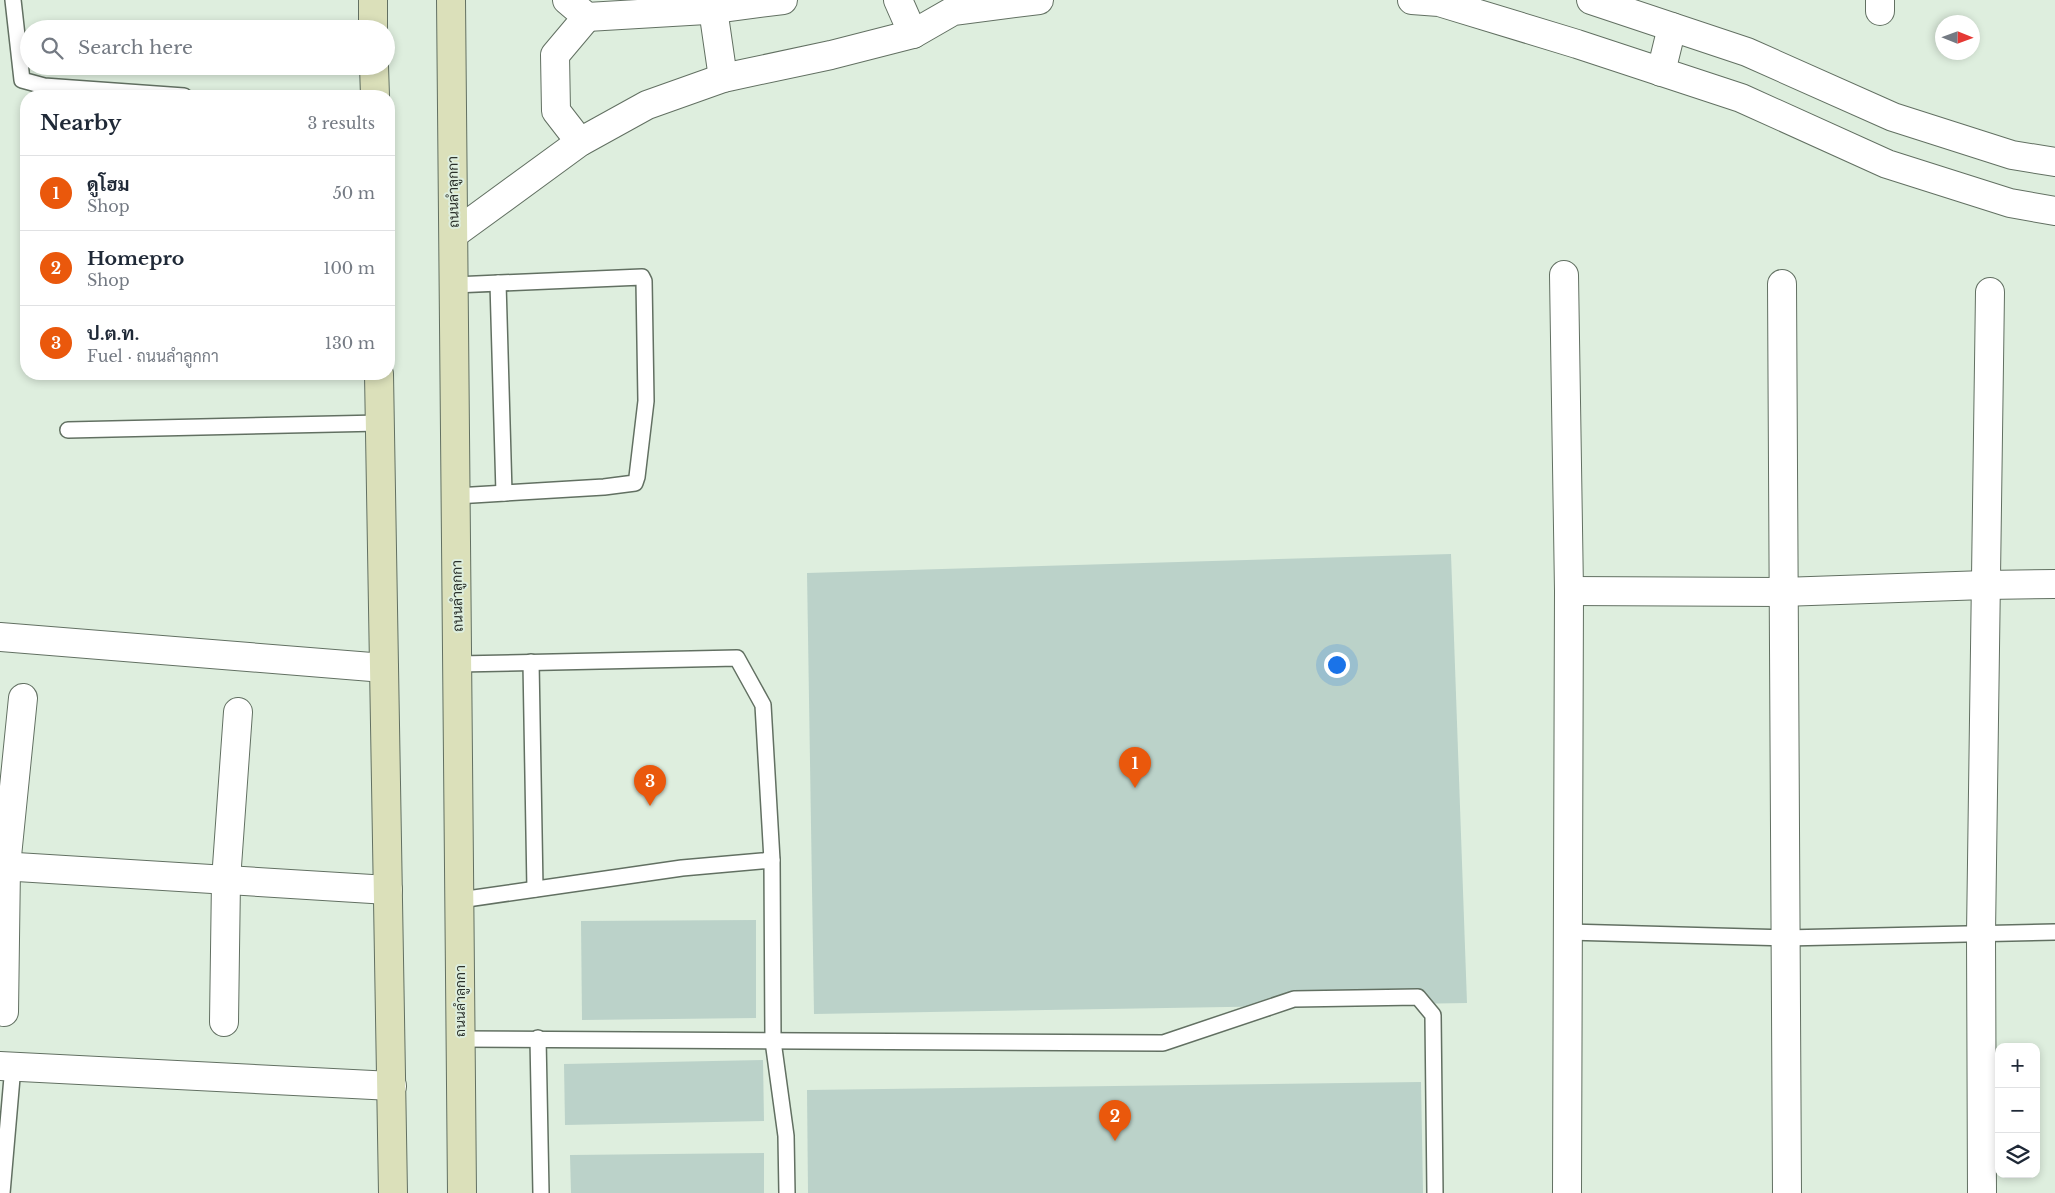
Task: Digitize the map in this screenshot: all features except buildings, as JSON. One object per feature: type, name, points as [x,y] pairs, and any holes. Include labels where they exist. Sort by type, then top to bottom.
[{"type":"main road","points":[[373,0],[374,20]]},
{"type":"main road","name":"ถนนลำลูกกา","points":[[451,0],[462,1193]]},
{"type":"main road","points":[[374,75],[374,90]]},
{"type":"main road","points":[[379,380],[393,1193]]},
{"type":"street","points":[[580,142],[556,112],[556,55],[577,9],[713,9],[783,0]]},
{"type":"street","points":[[898,0],[914,34]]},
{"type":"street","points":[[454,234],[580,142],[647,105],[723,78],[831,55],[914,34],[952,11],[1038,0]]},
{"type":"street","points":[[1412,0],[1439,2],[1741,98],[1887,164],[2010,204],[2055,210]]},
{"type":"street","points":[[1591,0],[1747,52],[1893,117],[2012,155],[2055,162]]},
{"type":"street","points":[[713,9],[723,78]]},
{"type":"street","points":[[1661,72],[1672,27]]},
{"type":"street","points":[[1564,275],[1569,591],[1567,1193]]},
{"type":"street","points":[[1782,284],[1782,592],[1787,1193]]},
{"type":"street","points":[[1982,1193],[1981,934],[1990,292]]},
{"type":"street","points":[[1569,591],[1782,592],[1985,584],[2055,584]]},
{"type":"street","points":[[0,637],[384,668]]},
{"type":"street","points":[[4,1012],[3,866],[22,698]]},
{"type":"street","points":[[224,1022],[226,880],[238,712]]},
{"type":"street","points":[[3,866],[388,890]]},
{"type":"street","points":[[6,1066],[392,1086]]},
{"type":"lane","points":[[13,0],[20,62]]},
{"type":"lane","points":[[21,75],[22,80],[44,86],[100,90]]},
{"type":"lane","points":[[454,285],[640,276],[644,281],[646,402],[635,483],[456,496]]},
{"type":"lane","points":[[498,283],[504,493]]},
{"type":"lane","points":[[68,430],[380,423]]},
{"type":"lane","points":[[458,664],[737,658],[763,705],[772,860],[773,1041],[786,1136],[787,1193]]},
{"type":"lane","points":[[531,662],[535,889]]},
{"type":"lane","points":[[460,900],[682,868],[772,860]]},
{"type":"lane","points":[[1568,932],[1785,938],[2055,932]]},
{"type":"lane","points":[[460,1039],[1163,1042],[1294,999],[1418,997],[1433,1015],[1435,1193]]},
{"type":"lane","points":[[538,1038],[541,1193]]},
{"type":"lane","points":[[2,1193],[6,1066]]},
{"type":"place","name":"ดูโฮม","points":[[1135,788]]},
{"type":"place","name":"ป.ต.ท.","points":[[650,806]]},
{"type":"place","name":"Homepro","points":[[1115,1141]]}]
